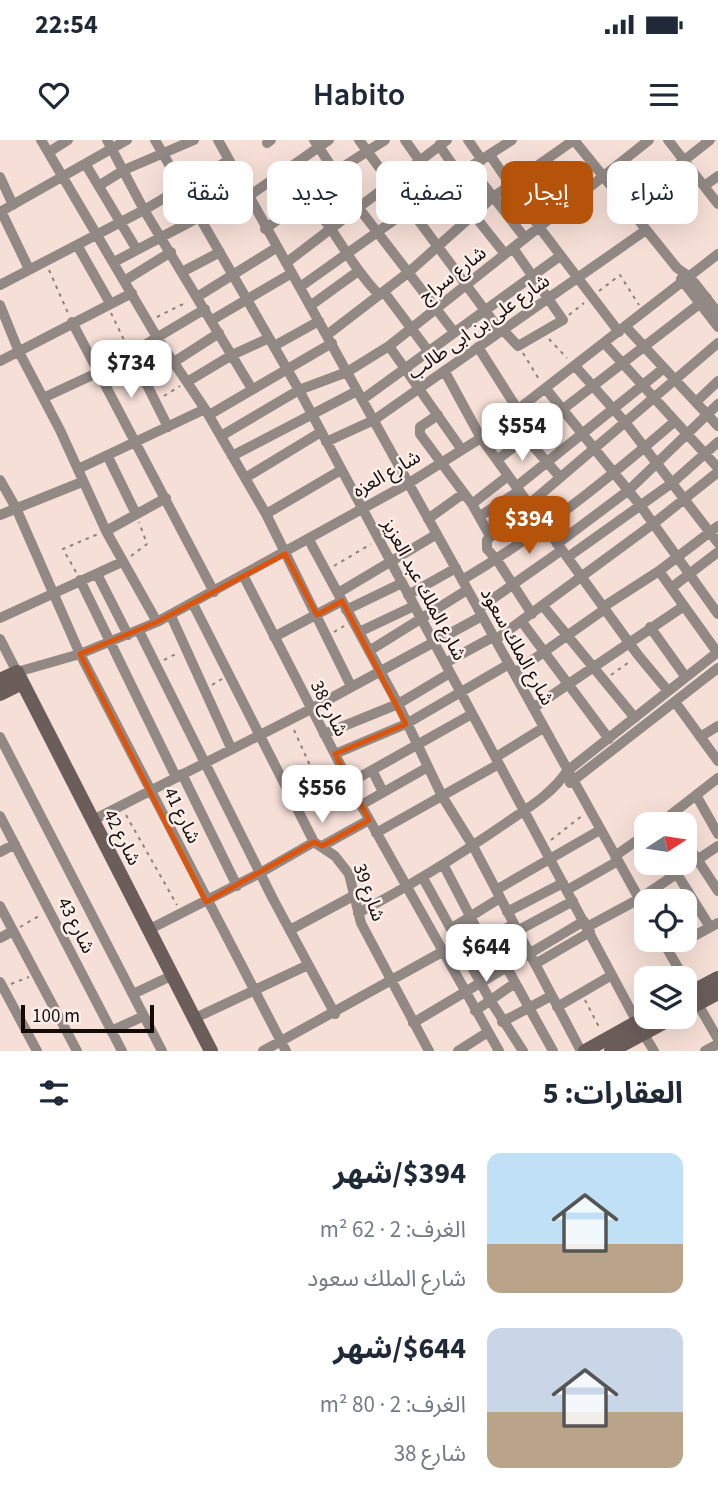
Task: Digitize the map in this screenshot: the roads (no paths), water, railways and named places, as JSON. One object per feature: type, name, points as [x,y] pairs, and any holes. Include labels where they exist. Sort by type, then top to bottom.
[{"type":"main road","name":"شارع العزه","points":[[0,681],[20,678]]},
{"type":"main road","name":"شارع العزه","points":[[0,694],[20,678]]},
{"type":"main road","name":"شارع 42","points":[[20,678],[193,1019],[212,1051]]},
{"type":"main road","points":[[697,986],[718,978]]},
{"type":"main road","points":[[697,991],[718,993]]},
{"type":"main road","points":[[583,1051],[609,1046],[634,1029]]},
{"type":"street","points":[[41,140],[158,339],[207,412],[266,514],[351,686]]},
{"type":"street","points":[[49,152],[68,140]]},
{"type":"street","points":[[29,268],[1,211],[86,165],[109,144],[127,140]]},
{"type":"street","name":"شارع الملك عبد العزيز","points":[[155,140],[168,161]]},
{"type":"street","points":[[100,185],[124,170],[194,140]]},
{"type":"street","name":"شارع الملك سعود","points":[[218,140],[229,160]]},
{"type":"street","points":[[296,161],[316,144],[329,140]]},
{"type":"street","points":[[359,140],[376,164]]},
{"type":"street","points":[[353,161],[385,140]]},
{"type":"street","points":[[405,140],[419,161],[443,143],[452,161]]},
{"type":"street","points":[[468,140],[501,174]]},
{"type":"street","points":[[480,161],[512,140]]},
{"type":"street","points":[[544,161],[574,140],[607,182]]},
{"type":"street","name":"شارع سراج","points":[[593,184],[649,140]]},
{"type":"street","points":[[668,140],[684,161],[710,140]]},
{"type":"street","points":[[109,144],[144,210],[252,389]]},
{"type":"street","points":[[316,144],[327,161]]},
{"type":"street","points":[[86,165],[137,250]]},
{"type":"street","points":[[704,186],[718,176]]},
{"type":"street","points":[[0,177],[13,205]]},
{"type":"street","points":[[698,178],[718,204]]},
{"type":"street","points":[[487,188],[525,238]]},
{"type":"street","points":[[487,203],[501,192]]},
{"type":"street","points":[[0,285],[163,200]]},
{"type":"street","name":"شارع الملك سعود","points":[[253,204],[634,890]]},
{"type":"street","points":[[362,212],[454,332]]},
{"type":"street","points":[[114,262],[187,224]]},
{"type":"street","name":"شارع الملك عبد العزيز","points":[[205,224],[299,390],[612,975],[634,1011]]},
{"type":"street","points":[[265,229],[271,224]]},
{"type":"street","points":[[327,224],[357,272],[381,294],[429,352]]},
{"type":"street","points":[[286,263],[337,224]]},
{"type":"street","points":[[300,288],[390,224]]},
{"type":"street","points":[[421,224],[502,331],[518,346],[563,320],[532,277],[483,224]]},
{"type":"street","points":[[78,469],[108,457],[168,426],[207,412],[286,369],[329,339],[463,224]]},
{"type":"street","points":[[537,224],[591,296],[622,330],[644,345],[718,426]]},
{"type":"street","name":"شارع سراج","points":[[220,436],[299,390],[347,372],[389,346],[542,224]]},
{"type":"street","points":[[641,224],[703,301],[718,327]]},
{"type":"street","name":"شارع على بن ابى طالب","points":[[245,478],[324,437],[374,420],[646,230]]},
{"type":"street","points":[[77,245],[105,305]]},
{"type":"street","points":[[197,297],[276,248]]},
{"type":"street","points":[[124,281],[170,252]]},
{"type":"street","points":[[182,272],[220,252]]},
{"type":"street","name":"شارع العزه","points":[[20,678],[171,616],[409,483],[481,438],[718,254]]},
{"type":"street","points":[[232,456],[311,413],[360,395],[405,369],[560,256]]},
{"type":"street","points":[[310,306],[357,272]]},
{"type":"street","points":[[212,320],[292,273]]},
{"type":"street","points":[[0,361],[72,321],[132,293]]},
{"type":"street","points":[[703,301],[718,313]]},
{"type":"street","points":[[497,460],[703,301]]},
{"type":"street","points":[[0,305],[19,352],[106,531],[157,622]]},
{"type":"street","points":[[43,398],[99,372],[205,309]]},
{"type":"street","points":[[72,321],[214,592]]},
{"type":"street","points":[[187,382],[232,355],[319,321]]},
{"type":"street","points":[[174,362],[219,333]]},
{"type":"street","points":[[532,614],[486,547],[490,536],[559,476],[596,449],[677,381],[718,343]]},
{"type":"street","points":[[445,663],[522,622],[653,524],[718,470],[605,344]]},
{"type":"street","points":[[389,346],[462,450]]},
{"type":"street","points":[[478,348],[518,410]]},
{"type":"street","points":[[131,353],[168,426]]},
{"type":"street","points":[[575,366],[625,422],[684,499],[714,529],[718,543]]},
{"type":"street","points":[[480,516],[518,489],[664,368]]},
{"type":"street","points":[[445,372],[481,438],[638,655],[668,691]]},
{"type":"street","points":[[697,401],[718,381]]},
{"type":"street","points":[[546,389],[629,490],[718,614]]},
{"type":"street","points":[[93,820],[311,709],[480,612],[562,550],[658,464],[718,404]]},
{"type":"street","points":[[438,415],[421,425],[419,431],[472,504],[490,536]]},
{"type":"street","points":[[509,417],[559,476]]},
{"type":"street","points":[[369,651],[422,621],[674,422]]},
{"type":"street","points":[[562,550],[640,505],[672,483],[718,442]]},
{"type":"street","points":[[108,457],[136,514]]},
{"type":"street","points":[[266,514],[341,470]]},
{"type":"street","points":[[472,504],[508,476]]},
{"type":"street","name":"شارع 41","points":[[0,480],[16,508],[80,654],[206,902],[284,1046]]},
{"type":"street","points":[[0,515],[82,482]]},
{"type":"street","points":[[428,519],[464,493]]},
{"type":"street","points":[[106,531],[166,498]]},
{"type":"street","points":[[335,754],[406,723],[460,692],[543,652],[714,529]]},
{"type":"street","points":[[274,637],[342,601],[390,562],[437,534]]},
{"type":"street","points":[[309,540],[398,704],[442,796],[473,846],[551,996],[583,1051]]},
{"type":"street","points":[[671,588],[718,552]]},
{"type":"street","points":[[0,618],[52,591],[122,562]]},
{"type":"street","points":[[408,596],[456,568]]},
{"type":"street","points":[[358,913],[444,866],[524,811],[559,784],[567,771],[718,652],[659,570]]},
{"type":"street","points":[[97,574],[128,635]]},
{"type":"street","name":"شارع 38","points":[[244,577],[351,787],[499,1051]]},
{"type":"street","points":[[80,580],[237,886]]},
{"type":"street","points":[[342,601],[401,583]]},
{"type":"street","name":"شارع 39","points":[[193,604],[299,814],[318,844],[343,865],[355,895],[358,913],[390,982],[429,1051]]},
{"type":"street","points":[[359,632],[414,606]]},
{"type":"street","points":[[543,606],[635,718]]},
{"type":"street","points":[[533,708],[628,641],[684,606]]},
{"type":"street","points":[[171,616],[232,748]]},
{"type":"street","points":[[522,622],[566,685],[609,739]]},
{"type":"street","points":[[650,627],[685,676]]},
{"type":"street","points":[[139,631],[260,873],[335,1013]]},
{"type":"street","name":"شارع 42","points":[[0,639],[20,678]]},
{"type":"street","points":[[559,784],[574,782],[718,668]]},
{"type":"street","points":[[324,734],[398,704],[450,673]]},
{"type":"street","points":[[675,702],[718,761]]},
{"type":"street","points":[[351,787],[372,770],[472,714]]},
{"type":"street","points":[[700,737],[718,726]]},
{"type":"street","points":[[376,833],[442,796],[543,727]]},
{"type":"street","points":[[0,737],[162,1051]]},
{"type":"street","points":[[361,805],[428,767]]},
{"type":"street","points":[[372,770],[383,792]]},
{"type":"street","points":[[680,812],[696,795],[718,778]]},
{"type":"street","points":[[696,795],[718,834]]},
{"type":"street","name":"شارع 43","points":[[0,816],[122,1051]]},
{"type":"street","points":[[148,930],[369,820]]},
{"type":"street","points":[[452,928],[498,894],[600,830]]},
{"type":"street","points":[[0,852],[15,844]]},
{"type":"street","points":[[507,912],[565,886],[616,858],[634,844]]},
{"type":"street","points":[[699,859],[718,846]]},
{"type":"street","points":[[697,856],[718,891]]},
{"type":"street","points":[[444,866],[469,917],[505,967],[553,1051]]},
{"type":"street","points":[[654,889],[675,875]]},
{"type":"street","points":[[678,875],[714,925],[697,934]]},
{"type":"street","points":[[423,878],[502,1022],[523,1051]]},
{"type":"street","points":[[290,930],[355,895]]},
{"type":"street","points":[[464,952],[573,901]]},
{"type":"street","points":[[413,1023],[528,953],[587,927],[634,902]]},
{"type":"street","points":[[0,906],[77,1051]]},
{"type":"street","points":[[535,964],[587,927]]},
{"type":"street","points":[[0,938],[13,931]]},
{"type":"street","points":[[263,1051],[284,1046],[335,1013],[442,952]]},
{"type":"street","points":[[193,1019],[308,965]]},
{"type":"street","points":[[557,1007],[612,975]]},
{"type":"street","points":[[133,994],[171,976]]},
{"type":"street","points":[[475,1011],[515,983]]},
{"type":"street","points":[[1,985],[37,1051]]},
{"type":"street","points":[[502,1022],[551,996]]},
{"type":"street","points":[[697,1006],[718,1042],[705,1051]]},
{"type":"street","points":[[111,1031],[144,1016]]},
{"type":"street","name":"شارع الملك عبد العزيز","points":[[644,1029],[654,1051]]},
{"type":"street","points":[[458,1051],[488,1032]]}]
